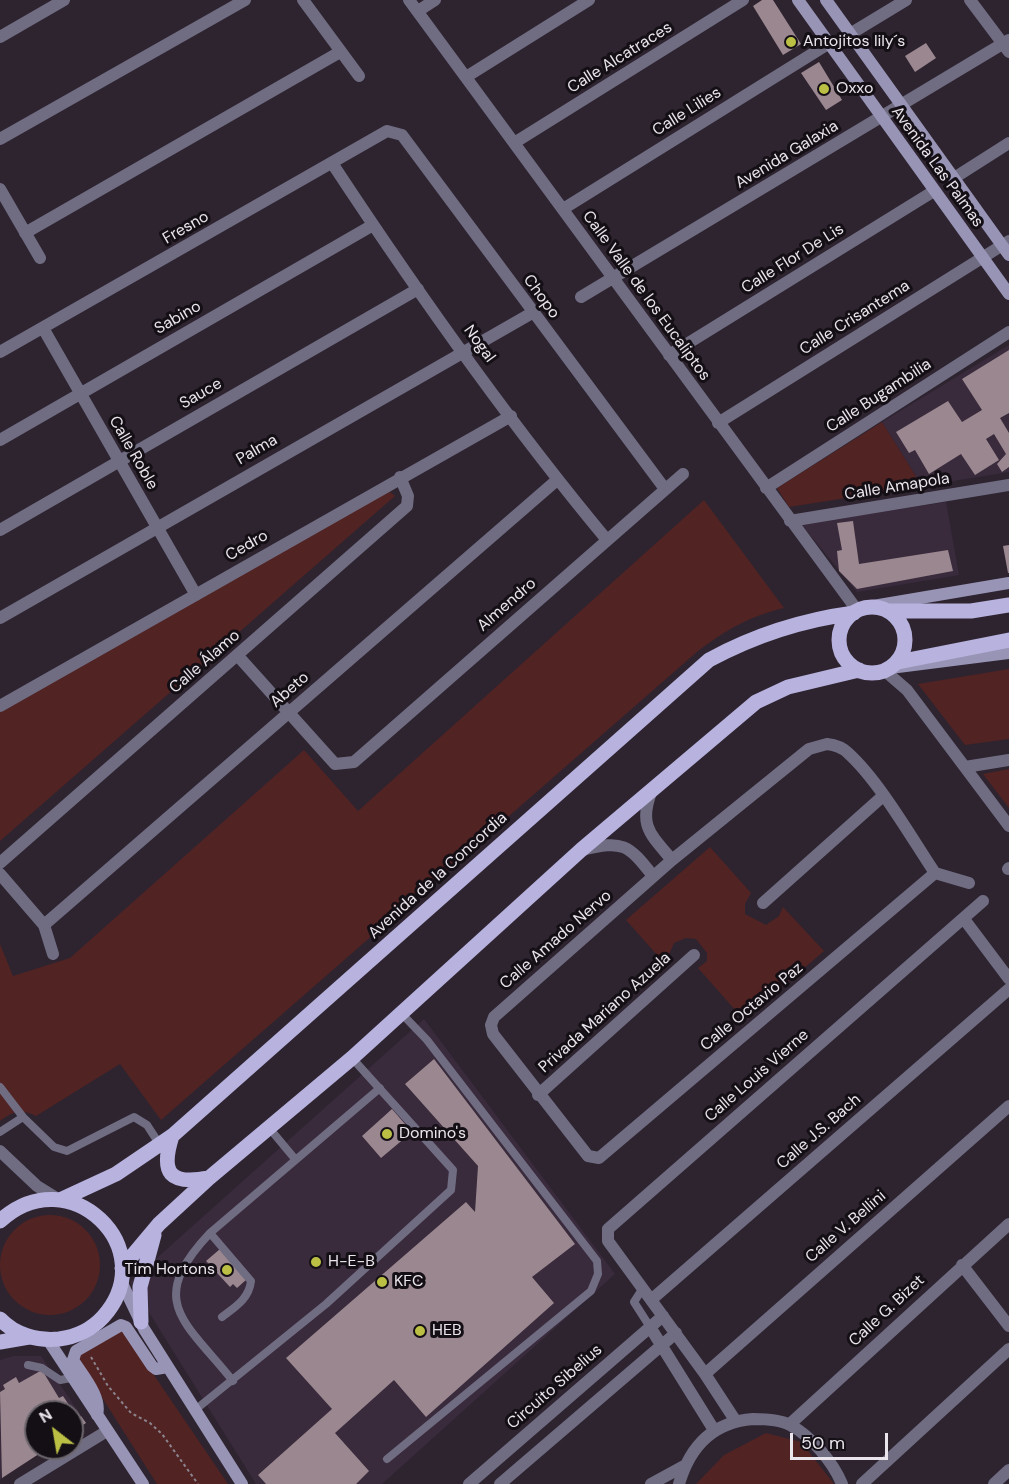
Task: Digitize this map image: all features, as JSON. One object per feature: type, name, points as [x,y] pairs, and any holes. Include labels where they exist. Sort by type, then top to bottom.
[{"type":"main road","points":[[1009,605],[971,611],[890,611],[873,606],[855,612],[842,626],[840,646],[850,665],[868,673],[1009,639]]},
{"type":"main road","points":[[890,611],[904,629],[904,652],[891,667]]},
{"type":"main road","name":"Avenida de la Concordia","points":[[60,1199],[99,1183],[166,1140],[709,660],[745,641],[780,629],[855,612]]},
{"type":"main road","points":[[0,1319],[15,1331],[29,1337],[48,1340],[76,1335],[98,1322],[109,1310],[121,1274],[159,1224],[209,1178],[270,1129],[402,1014],[652,788],[756,702],[788,687],[859,670]]},
{"type":"main road","points":[[166,1140],[166,1159],[174,1177],[181,1181],[209,1178]]},
{"type":"main road","points":[[0,1221],[10,1211],[28,1202],[60,1199],[93,1212],[105,1223],[117,1244],[121,1274]]},
{"type":"main road","points":[[141,1322],[140,1287],[144,1266],[159,1224]]},
{"type":"main road","points":[[0,1342],[29,1337]]},
{"type":"street","points":[[0,37],[64,0]]},
{"type":"street","points":[[0,139],[245,0]]},
{"type":"street","points":[[303,0],[359,76]]},
{"type":"street","name":"Calle Valle de los Eucaliptos","points":[[409,0],[855,612]]},
{"type":"street","points":[[418,11],[435,0]]},
{"type":"street","points":[[466,77],[589,0]]},
{"type":"street","name":"Calle Alcatraces","points":[[514,143],[743,0]]},
{"type":"street","name":"Avenida Las Palmas","points":[[798,0],[881,119],[1009,294]]},
{"type":"street","name":"Avenida Las Palmas","points":[[826,0],[954,178],[1007,247]]},
{"type":"street","points":[[850,34],[906,0]]},
{"type":"street","points":[[970,0],[1007,45]]},
{"type":"street","name":"Calle Lilies","points":[[563,209],[828,44]]},
{"type":"street","name":"Avenida Galaxia","points":[[581,297],[1007,45]]},
{"type":"street","points":[[25,233],[340,52]]},
{"type":"street","name":"Fresno","points":[[0,352],[387,131]]},
{"type":"street","name":"Chopo","points":[[387,131],[402,135],[664,489]]},
{"type":"street","points":[[954,178],[1009,143]]},
{"type":"street","name":"Nogal","points":[[332,163],[418,289],[558,480],[607,540]]},
{"type":"street","points":[[0,189],[40,258]]},
{"type":"street","name":"Calle Flor De Lis","points":[[669,355],[934,191]]},
{"type":"street","name":"Sabino","points":[[0,440],[373,225]]},
{"type":"street","name":"Calle Crisantema","points":[[718,423],[983,257],[1007,247]]},
{"type":"street","name":"Sauce","points":[[0,530],[418,289]]},
{"type":"street","name":"Palma","points":[[0,618],[532,313]]},
{"type":"street","name":"Calle Roble","points":[[43,328],[196,595]]},
{"type":"street","name":"Calle Bugambilia","points":[[766,488],[1009,332]]},
{"type":"street","name":"Cedro","points":[[0,706],[511,416]]},
{"type":"street","name":"Almendro","points":[[289,713],[335,764],[354,762],[683,474]]},
{"type":"street","name":"Calle Álamo","points":[[0,863],[407,506],[408,496],[400,477]]},
{"type":"street","name":"Abeto","points":[[44,925],[558,480]]},
{"type":"street","name":"Calle Amapola","points":[[790,521],[1009,485]]},
{"type":"street","points":[[873,606],[1009,584]]},
{"type":"street","points":[[1009,653],[891,667],[1009,826]]},
{"type":"street","points":[[238,656],[289,713]]},
{"type":"street","name":"Calle Amado Nervo","points":[[538,1095],[493,1034],[491,1025],[494,1017],[653,876],[809,749],[827,744],[839,746],[849,753],[883,796]]},
{"type":"street","points":[[965,767],[1009,760]]},
{"type":"street","points":[[652,788],[646,806],[645,819],[653,837],[672,860]]},
{"type":"street","points":[[763,903],[883,796],[935,873],[969,883]]},
{"type":"street","points":[[581,850],[616,844],[627,846],[653,876]]},
{"type":"street","name":"Calle Octavio Paz","points":[[538,1095],[588,1156],[599,1158],[935,873]]},
{"type":"street","points":[[0,874],[44,925],[53,954]]},
{"type":"street","name":"Calle Louis Vierne","points":[[735,1420],[676,1333],[608,1241],[608,1229],[982,901]]},
{"type":"street","points":[[964,919],[1009,979]]},
{"type":"street","name":"Privada Mariano Azuela","points":[[538,1095],[694,955]]},
{"type":"street","name":"Calle J.S. Bach","points":[[651,1300],[1009,989]]},
{"type":"street","name":"Calle V. Bellini","points":[[705,1374],[1009,1106]]},
{"type":"street","points":[[0,1151],[37,1186],[60,1199]]},
{"type":"street","name":"Calle G. Bizet","points":[[790,1424],[1009,1224]]},
{"type":"street","points":[[962,1265],[1009,1326]]},
{"type":"street","points":[[121,1274],[141,1322],[242,1484]]},
{"type":"street","name":"Circuito Sibelius","points":[[469,1484],[663,1316]]},
{"type":"street","points":[[96,1415],[99,1408],[97,1399],[73,1360],[76,1351],[122,1325],[126,1327],[152,1366],[156,1369],[168,1366]]},
{"type":"street","points":[[650,1327],[714,1430]]},
{"type":"street","points":[[500,1484],[676,1333]]},
{"type":"street","points":[[48,1340],[143,1484]]},
{"type":"street","points":[[862,1484],[1009,1349]]},
{"type":"street","points":[[679,1484],[684,1466],[693,1450],[714,1430],[735,1420],[763,1419],[790,1424],[820,1450],[842,1484]]},
{"type":"street","points":[[20,1484],[107,1431]]},
{"type":"street","points":[[651,1484],[684,1466]]},
{"type":"street","points":[[994,1484],[1009,1470]]},
{"type":"lane","points":[[387,1459],[591,1291],[598,1274],[597,1261],[427,1040],[402,1014]]},
{"type":"lane","points":[[195,1410],[326,1304],[451,1190],[453,1170],[352,1058]]},
{"type":"lane","points":[[0,1087],[23,1117],[60,1150],[75,1148],[134,1117],[166,1140]]},
{"type":"lane","points":[[233,1381],[179,1314],[173,1294],[181,1271],[194,1250],[210,1233],[380,1088]]},
{"type":"lane","points":[[0,1131],[23,1117]]},
{"type":"lane","points":[[270,1129],[295,1159]]},
{"type":"lane","points":[[210,1233],[251,1281],[250,1292],[222,1317]]},
{"type":"lane","points":[[643,1288],[634,1302],[650,1327]]},
{"type":"lane","points":[[28,1365],[36,1365],[60,1380],[72,1378]]},
{"type":"path","points":[[88,1344],[90,1356],[108,1386],[131,1413],[150,1423],[162,1434],[198,1484]]},
{"type":"shaded area","points":[[1009,345],[1009,472],[922,486],[882,422]]},
{"type":"shaded area","points":[[882,422],[922,486],[789,507],[777,488]]},
{"type":"shaded area","points":[[386,489],[395,496],[0,841],[0,712]]},
{"type":"shaded area","points":[[704,500],[784,608],[760,615],[739,625],[698,651],[161,1120],[120,1064],[36,1116],[18,1112],[0,1121],[0,944],[13,976],[70,958],[304,750],[358,811]]},
{"type":"shaded area","points":[[946,502],[959,575],[857,592],[801,524]]},
{"type":"shaded area","points":[[1009,669],[1009,739],[965,745],[918,684]]},
{"type":"shaded area","points":[[1009,769],[1009,808],[983,774]]},
{"type":"shaded area","points":[[710,847],[751,893],[745,904],[745,914],[766,925],[779,916],[783,907],[824,951],[744,1020],[698,968],[707,961],[707,953],[696,939],[686,938],[674,943],[665,964],[626,920]]},
{"type":"shaded area","name":"HEB","points":[[424,1019],[615,1274],[382,1484],[256,1484],[130,1282]]},
{"type":"shaded area","points":[[50,1215],[69,1218],[86,1229],[97,1246],[100,1265],[97,1284],[86,1301],[69,1312],[50,1315],[31,1312],[14,1301],[3,1284],[0,1265],[3,1246],[14,1229],[31,1218]]},
{"type":"shaded area","points":[[122,1328],[228,1484],[157,1484],[75,1355]]},
{"type":"shaded area","points":[[13,1356],[41,1356],[71,1400],[24,1400],[24,1460],[30,1460],[0,1480],[0,1360]]},
{"type":"shaded area","points":[[766,1433],[801,1442],[834,1484],[696,1484],[724,1455]]},
{"type":"building","points":[[762,0],[773,0],[801,44],[783,55],[753,6]]},
{"type":"building","points":[[926,43],[936,58],[915,72],[905,56]]},
{"type":"building","name":"Oxxo","points":[[819,62],[842,100],[826,110],[801,73]]},
{"type":"building","points":[[1009,350],[1009,413],[1000,418],[1009,433],[1009,467],[1002,472],[997,464],[1006,454],[994,434],[986,439],[999,460],[975,475],[961,454],[929,474],[915,450],[909,453],[896,432],[948,401],[962,422],[982,410],[962,379]]},
{"type":"building","points":[[853,521],[859,564],[948,550],[953,571],[857,589],[839,571],[837,551],[842,550],[837,523]]},
{"type":"building","points":[[1009,545],[1009,573],[1008,573],[1003,546]]},
{"type":"building","name":"HEB","points":[[434,1059],[575,1244],[532,1277],[554,1303],[426,1417],[394,1380],[335,1433],[369,1471],[356,1484],[266,1484],[258,1475],[332,1409],[286,1358],[466,1202],[475,1212],[478,1166],[405,1084]]},
{"type":"building","name":"Domino's","points":[[392,1109],[412,1132],[381,1158],[362,1136]]},
{"type":"building","name":"Tim Hortons","points":[[220,1249],[247,1279],[237,1288],[233,1284],[230,1287],[206,1261]]},
{"type":"building","points":[[42,1370],[59,1398],[63,1396],[66,1400],[24,1400],[24,1460],[30,1460],[2,1478],[0,1392],[5,1389],[3,1385],[16,1377],[19,1383]]},
{"type":"place","name":"Antojitos lily´s","points":[[791,42]]},
{"type":"place","name":"Oxxo","points":[[824,89]]},
{"type":"place","name":"Domino's","points":[[387,1134]]},
{"type":"place","name":"H-E-B","points":[[316,1262]]},
{"type":"place","name":"Tim Hortons","points":[[227,1270]]},
{"type":"place","name":"KFC","points":[[382,1282]]},
{"type":"place","name":"HEB","points":[[420,1331]]}]
